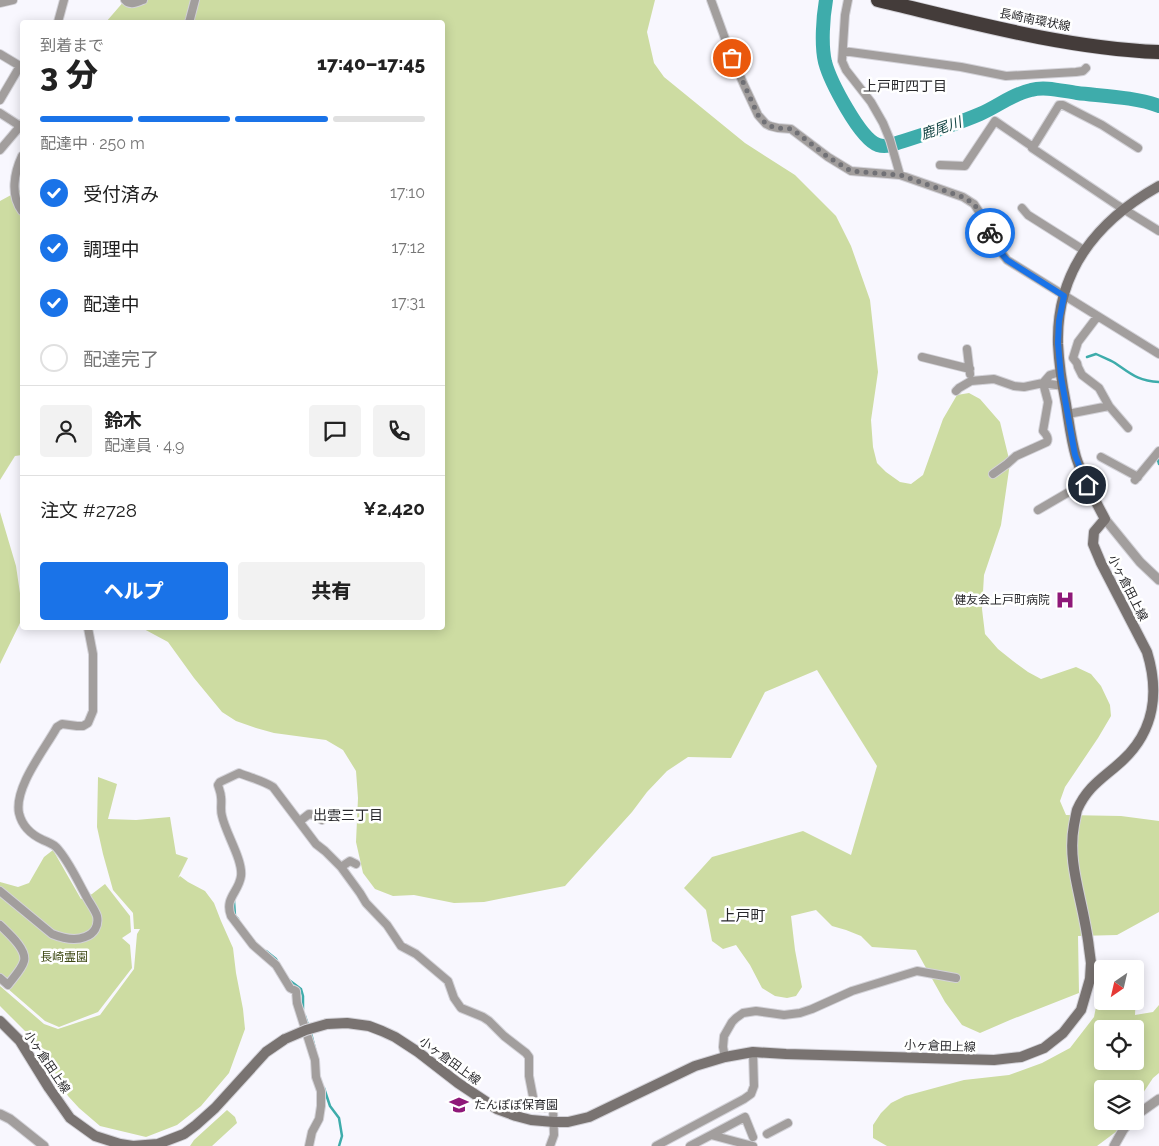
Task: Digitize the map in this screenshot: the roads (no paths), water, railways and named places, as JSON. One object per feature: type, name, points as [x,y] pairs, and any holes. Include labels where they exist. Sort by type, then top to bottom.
[{"type":"highway","name":"長崎南環状線","points":[[878,0],[998,29],[1105,48],[1159,52]]},
{"type":"main road","points":[[1105,518],[1086,482],[1075,455],[1060,372],[1059,321],[1064,296],[1075,268],[1092,239],[1124,208],[1159,186]]},
{"type":"main road","name":"小ヶ倉田上線","points":[[0,1022],[20,1041],[70,1118],[95,1136],[133,1146],[170,1143],[205,1117],[266,1052],[285,1039],[327,1024],[362,1025],[382,1031],[418,1052],[458,1083],[497,1109],[531,1120],[554,1122],[568,1122],[588,1117],[695,1066],[725,1057],[753,1052],[994,1060],[1021,1057],[1044,1048],[1063,1033],[1081,1010],[1090,979],[1084,919],[1072,857],[1072,835],[1077,811],[1092,786],[1123,761],[1142,738],[1149,720],[1154,692],[1151,666],[1147,652],[1101,564],[1093,544],[1094,532],[1105,518]]},
{"type":"street","points":[[0,3],[13,0]]},
{"type":"street","points":[[59,20],[64,0]]},
{"type":"street","points":[[125,0],[131,4],[143,0]]},
{"type":"street","points":[[190,20],[195,0]]},
{"type":"street","points":[[711,0],[732,58],[758,115],[766,124],[778,128],[792,129],[828,157],[851,171],[900,175],[963,197],[974,204],[986,222],[997,248],[1007,260],[1159,354]]},
{"type":"street","points":[[848,0],[845,15],[842,61],[846,70],[871,102],[883,123],[900,175]]},
{"type":"street","points":[[843,51],[961,67],[1006,76],[1076,72],[1083,71],[1086,68]]},
{"type":"street","points":[[0,54],[20,66],[0,100]]},
{"type":"street","points":[[1033,147],[1060,105],[1063,105],[1102,125],[1138,148]]},
{"type":"street","points":[[0,114],[20,124]]},
{"type":"street","points":[[940,165],[965,166],[995,121],[1032,148],[1159,231]]},
{"type":"street","points":[[0,150],[20,126]]},
{"type":"street","points":[[20,163],[14,185],[20,208]]},
{"type":"street","points":[[1022,208],[1028,215],[1085,251]]},
{"type":"street","points":[[1097,316],[1078,342],[1073,358],[1082,374],[1099,388],[1108,406],[1128,428]]},
{"type":"street","points":[[967,349],[971,381]]},
{"type":"street","points":[[922,357],[970,369]]},
{"type":"street","points":[[1043,383],[1050,376],[1060,372]]},
{"type":"street","points":[[956,391],[971,381],[994,379],[1014,386],[1024,387],[1043,383],[1063,386]]},
{"type":"street","points":[[992,474],[1016,456],[1047,442],[1046,435],[1042,431],[1048,402],[1043,383]]},
{"type":"street","points":[[1068,414],[1108,406]]},
{"type":"street","points":[[1101,457],[1137,479],[1159,451]]},
{"type":"street","points":[[1038,510],[1086,482]]},
{"type":"street","points":[[1105,518],[1140,562],[1159,580]]},
{"type":"street","points":[[0,891],[52,934],[82,939],[91,935],[96,927],[97,915],[65,860],[55,846],[34,836],[25,827],[18,804],[29,773],[57,727],[62,724],[83,726],[88,723],[93,711],[93,654],[88,630]]},
{"type":"street","points":[[309,1146],[312,1132],[319,1119],[321,1091],[316,1077],[315,1060],[297,1003],[296,991],[290,988],[271,960],[253,945],[231,916],[229,910],[229,903],[241,877],[241,868],[224,826],[221,814],[221,795],[218,785],[220,782],[239,774],[264,781],[273,787],[316,844],[341,867],[366,903],[387,924],[402,946],[416,954],[448,981],[460,1008],[483,1017],[526,1053],[529,1057],[529,1076],[534,1107],[553,1108],[554,1135],[550,1146]]},
{"type":"street","points":[[300,821],[309,814],[316,815],[322,820]]},
{"type":"street","points":[[341,867],[350,861],[356,864]]},
{"type":"street","points":[[0,925],[20,946],[24,959],[23,964],[8,985],[0,978]]},
{"type":"street","points":[[725,1057],[723,1047],[724,1036],[732,1022],[743,1013],[756,1011],[784,1015],[800,1013],[852,991],[917,971],[956,978]]},
{"type":"street","points":[[656,1146],[751,1094],[754,1086],[753,1052]]},
{"type":"street","points":[[1144,1110],[1159,1099]]},
{"type":"street","points":[[0,1114],[10,1119],[44,1146]]},
{"type":"street","points":[[690,1146],[745,1117],[754,1137]]},
{"type":"street","points":[[767,1134],[788,1123]]},
{"type":"street","points":[[1114,1146],[1123,1130]]},
{"type":"street","points":[[710,1135],[753,1146]]},
{"type":"waterway","name":"鹿尾川","points":[[826,0],[823,39],[825,62],[828,71],[839,95],[855,121],[863,132],[878,145],[890,145],[948,126],[986,111],[1017,94],[1042,88],[1130,99],[1159,106]]},
{"type":"waterway","points":[[1087,357],[1096,354],[1113,362],[1130,374],[1159,382]]},
{"type":"waterway","points":[[1157,457],[1159,464]]},
{"type":"waterway","points":[[234,901],[235,916],[238,919]]},
{"type":"waterway","points":[[266,951],[278,963]]},
{"type":"waterway","points":[[289,980],[301,989],[303,1009]]},
{"type":"waterway","points":[[305,1016],[309,1028]]},
{"type":"waterway","points":[[311,1033],[315,1049]]},
{"type":"waterway","points":[[324,1088],[330,1106],[339,1118],[342,1136],[339,1146]]},
{"type":"place","name":"健友会上戸町病院","points":[[1065,600]]},
{"type":"place","name":"たんぽぽ保育園","points":[[459,1105]]},
{"type":"district","name":"上戸町四丁目","points":[[905,86]]},
{"type":"district","name":"出雲三丁目","points":[[348,815]]},
{"type":"district","name":"上戸町","points":[[743,916]]},
{"type":"park label","name":"長崎霊園","points":[[64,957]]}]
